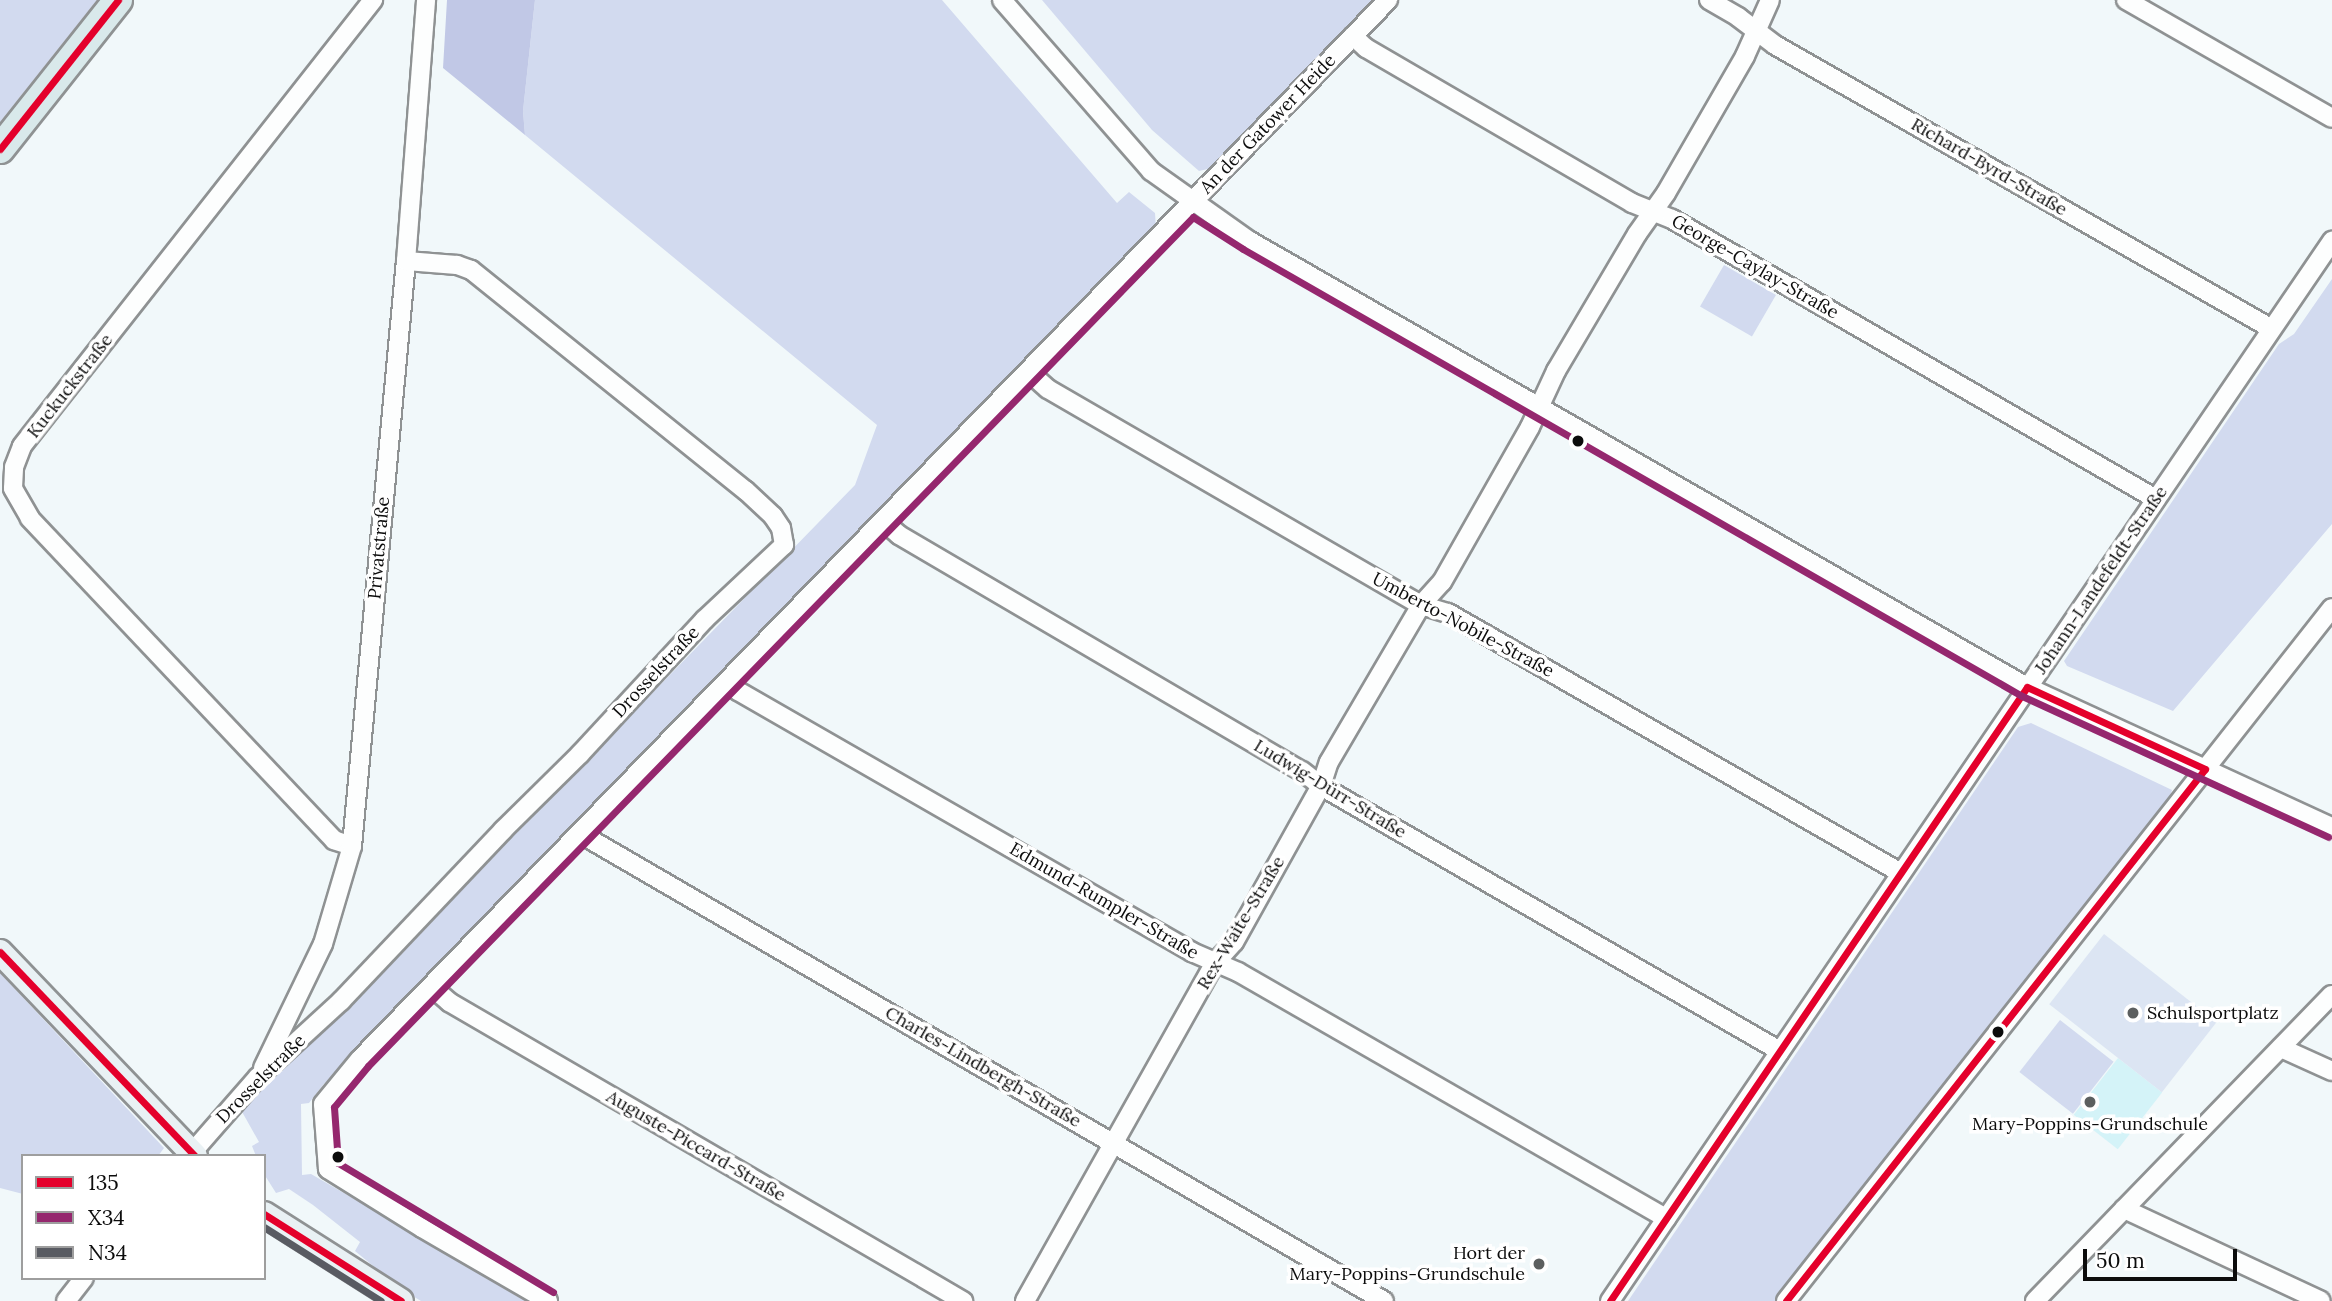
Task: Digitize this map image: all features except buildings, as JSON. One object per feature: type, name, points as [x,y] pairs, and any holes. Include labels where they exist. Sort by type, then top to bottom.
[{"type":"main road","points":[[0,149],[118,0]]},
{"type":"main road","points":[[0,952],[191,1154]]},
{"type":"main road","points":[[266,1215],[401,1301]]},
{"type":"street","name":"Kuckuckstraße","points":[[352,846],[334,841],[30,519],[13,488],[14,467],[22,446],[373,0]]},
{"type":"street","name":"Privatstraße","points":[[258,1077],[323,944],[352,846],[406,261],[426,0]]},
{"type":"street","points":[[1002,0],[1128,148],[1192,203],[1248,240],[2027,687],[2332,827]]},
{"type":"street","name":"An der Gatower Heide","points":[[548,1301],[422,1228],[328,1169],[323,1104],[360,1059],[1030,372],[1388,0]]},
{"type":"street","name":"Richard-Byrd-Straße","points":[[1709,0],[1775,45],[2272,329]]},
{"type":"street","name":"Rex-Waite-Straße","points":[[1025,1301],[1215,963],[1234,942],[1321,786],[1329,762],[1421,605],[1442,582],[1540,407],[1556,371],[1654,211],[1758,31],[1770,0]]},
{"type":"street","points":[[2126,0],[2332,118]]},
{"type":"street","name":"George-Caylay-Straße","points":[[1353,36],[1366,48],[1632,203],[1654,211],[1900,349],[2156,499]]},
{"type":"street","name":"Johann-Landefeldt-Straße","points":[[1610,1301],[2332,241]]},
{"type":"street","name":"Drosselstraße","points":[[193,1154],[258,1077],[341,1001],[503,830],[580,754],[704,620],[784,545],[781,528],[773,516],[746,491],[471,270],[457,265],[406,261]]},
{"type":"street","name":"Umberto-Nobile-Straße","points":[[1030,372],[1048,389],[1421,605],[1448,613],[1901,873]]},
{"type":"street","name":"Ludwig-Dürr-Straße","points":[[883,521],[899,535],[1302,771],[1321,786],[1780,1051]]},
{"type":"street","points":[[1786,1301],[2332,608]]},
{"type":"street","name":"Edmund-Rumpler-Straße","points":[[728,682],[738,691],[1037,863],[1215,963],[1238,972],[1666,1218]]},
{"type":"street","name":"Charles-Lindbergh-Straße","points":[[583,831],[593,841],[1384,1301]]},
{"type":"street","name":"Auguste-Piccard-Straße","points":[[432,987],[449,1002],[963,1301]]},
{"type":"street","points":[[2035,1301],[2332,995]]},
{"type":"street","points":[[2281,1048],[2332,1071]]},
{"type":"street","points":[[2124,1209],[2321,1301]]},
{"type":"street","points":[[66,1301],[82,1280]]},
{"type":"shaded area","points":[[0,0],[97,0],[0,122]]},
{"type":"shaded area","points":[[447,0],[535,0],[523,111],[525,135],[443,68]]},
{"type":"shaded area","points":[[535,0],[942,0],[1117,203],[1129,192],[1155,213],[1156,229],[323,1085],[309,1103],[301,1104],[302,1175],[311,1174],[531,1301],[421,1301],[401,1289],[355,1251],[360,1242],[313,1205],[289,1189],[276,1193],[266,1177],[266,1154],[255,1154],[252,1146],[259,1142],[241,1110],[317,1037],[855,485],[877,425],[525,135],[523,111]]},
{"type":"shaded area","points":[[1042,0],[1375,0],[1212,168],[1199,171],[1152,130]]},
{"type":"shaded area","points":[[1724,265],[1776,295],[1752,337],[1700,307]]},
{"type":"shaded area","points":[[2332,279],[2332,524],[2173,711],[2067,666],[2064,661],[2279,344],[2294,334]]},
{"type":"shaded area","points":[[2031,723],[2172,790],[2169,800],[1776,1301],[1628,1301],[2018,727]]},
{"type":"shaded area","name":"Schulsportplatz","points":[[2104,934],[2217,1022],[2162,1092],[2049,1004]]},
{"type":"shaded area","points":[[0,973],[164,1148],[160,1154],[21,1154],[21,1193],[0,1188]]},
{"type":"shaded area","points":[[2060,1020],[2114,1062],[2073,1114],[2019,1072]]},
{"type":"sand","points":[[2118,1058],[2162,1092],[2118,1149],[2074,1115]]},
{"type":"transit line","name":"135","points":[[0,149],[118,0]]},
{"type":"transit line","name":"X34","points":[[553,1292],[338,1163],[334,1107],[368,1066],[1193,217],[1243,249],[2022,696],[2328,837]]},
{"type":"transit line","name":"135","points":[[2027,687],[2205,769]]},
{"type":"transit line","name":"135","points":[[1610,1301],[2027,687]]},
{"type":"transit line","name":"135","points":[[1786,1301],[2205,769]]},
{"type":"transit line","name":"135","points":[[0,952],[193,1154]]},
{"type":"transit line","name":"135","points":[[266,1215],[401,1301]]},
{"type":"transit line","name":"N34","points":[[266,1228],[381,1301]]},
{"type":"place","name":"Schulsportplatz","points":[[2133,1013]]},
{"type":"place","name":"Mary-Poppins-Grundschule","points":[[2090,1102]]},
{"type":"place","name":"Hort der Mary-Poppins-Grundschule","points":[[1539,1264]]}]
